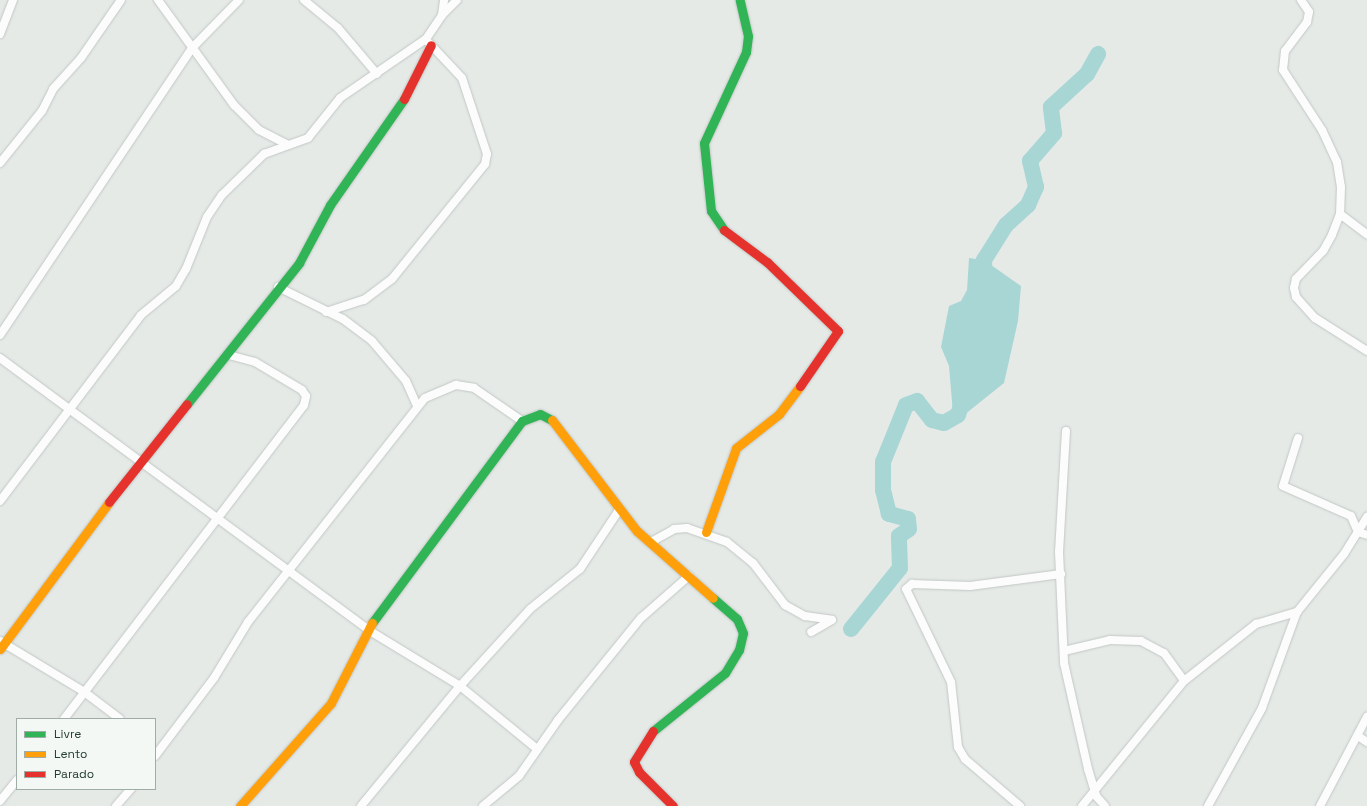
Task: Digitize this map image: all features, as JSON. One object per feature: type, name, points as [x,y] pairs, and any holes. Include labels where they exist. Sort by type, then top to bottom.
[{"type":"street","points":[[0,34],[13,0]]},
{"type":"street","points":[[0,163],[42,111],[53,89],[81,58],[121,0]]},
{"type":"street","points":[[158,0],[192,48],[248,121],[287,144]]},
{"type":"street","points":[[0,335],[192,48],[239,0]]},
{"type":"street","points":[[304,0],[338,28],[377,74]]},
{"type":"street","points":[[442,15],[444,0]]},
{"type":"street","points":[[119,718],[83,691],[1,644],[69,554],[228,355],[278,287],[299,263],[330,205],[380,140],[415,82],[428,42],[442,15],[457,0]]},
{"type":"street","points":[[706,532],[736,448],[779,414],[828,349],[838,331],[767,262],[719,226],[711,211],[704,143],[746,52],[748,36],[740,0]]},
{"type":"street","points":[[1301,0],[1309,12],[1307,22],[1286,51],[1283,70],[1322,130],[1337,162],[1341,188],[1340,214],[1323,251],[1296,278],[1294,288],[1296,297],[1315,318],[1367,351]]},
{"type":"street","points":[[0,501],[141,315],[176,286],[213,207],[264,154],[314,134],[340,98],[428,42]]},
{"type":"street","points":[[326,312],[364,300],[392,278],[485,164],[486,154],[462,78],[428,42]]},
{"type":"street","points":[[1340,214],[1367,234]]},
{"type":"street","points":[[278,287],[326,312],[372,341],[406,381],[417,406]]},
{"type":"street","points":[[65,718],[83,691],[150,609],[304,406],[306,396],[302,390],[269,369],[228,355]]},
{"type":"street","points":[[0,358],[68,411],[219,517],[370,630],[460,686],[537,749]]},
{"type":"street","points":[[156,750],[214,678],[248,622],[291,570],[417,406],[437,390],[456,385],[474,388],[522,421]]},
{"type":"street","points":[[240,806],[331,703],[370,630],[377,613],[412,563],[522,421],[533,415],[549,417],[581,454],[619,510],[651,542],[737,619],[743,633],[739,650],[725,673],[647,736],[637,752],[634,762],[639,772],[673,806]]},
{"type":"street","points":[[1066,431],[1061,574],[1064,652],[1095,792],[1105,806]]},
{"type":"street","points":[[1298,438],[1283,486],[1351,516],[1358,532],[1367,535]]},
{"type":"street","points":[[361,806],[460,686],[530,609],[580,569],[619,510]]},
{"type":"street","points":[[1208,806],[1262,708],[1297,612],[1358,532],[1367,517]]},
{"type":"street","points":[[651,542],[674,528],[706,532],[745,556],[785,605],[805,616],[832,620],[811,632]]},
{"type":"street","points":[[1020,806],[965,759],[958,747],[951,682],[906,589],[912,584],[989,585],[1061,574]]},
{"type":"street","points":[[483,806],[508,789],[537,749],[641,618],[689,576]]},
{"type":"street","points":[[1082,806],[1184,682],[1256,624],[1297,612]]},
{"type":"street","points":[[1064,652],[1110,640],[1141,641],[1164,653],[1184,682]]},
{"type":"street","points":[[1320,806],[1358,736],[1367,716]]},
{"type":"street","points":[[1358,736],[1367,742]]},
{"type":"street","points":[[0,801],[16,781]]},
{"type":"street","points":[[116,806],[130,790]]},
{"type":"water","points":[[969,258],[984,260],[1021,286],[1018,321],[1004,383],[959,419],[953,414],[949,366],[941,347],[949,306],[961,301],[967,290]]},
{"type":"waterway","points":[[985,280],[984,260],[1006,225],[1028,205],[1036,187],[1030,161],[1054,133],[1051,107],[1087,74],[1098,54]]},
{"type":"waterway","points":[[851,629],[900,568],[899,536],[909,529],[908,519],[889,514],[883,490],[883,462],[906,405],[917,401],[932,420],[944,423],[958,415],[964,396]]},
{"type":"traffic: fast","points":[[724,230],[711,211],[704,143],[746,52],[748,36],[740,0]]},
{"type":"traffic: fast","points":[[187,404],[299,263],[330,205],[404,99]]},
{"type":"traffic: fast","points":[[372,623],[522,421],[540,414],[552,420]]},
{"type":"traffic: fast","points":[[653,731],[725,673],[739,650],[743,633],[737,619],[713,598]]},
{"type":"traffic: slow","points":[[706,532],[736,448],[779,414],[800,386]]},
{"type":"traffic: slow","points":[[552,420],[637,531],[713,598]]},
{"type":"traffic: slow","points":[[0,649],[109,502]]},
{"type":"traffic: slow","points":[[240,806],[331,703],[372,623]]},
{"type":"traffic: jam","points":[[404,99],[431,45]]},
{"type":"traffic: jam","points":[[724,230],[767,262],[838,331],[800,386]]},
{"type":"traffic: jam","points":[[109,502],[187,404]]},
{"type":"traffic: jam","points":[[653,731],[634,762],[639,772],[673,806]]}]
